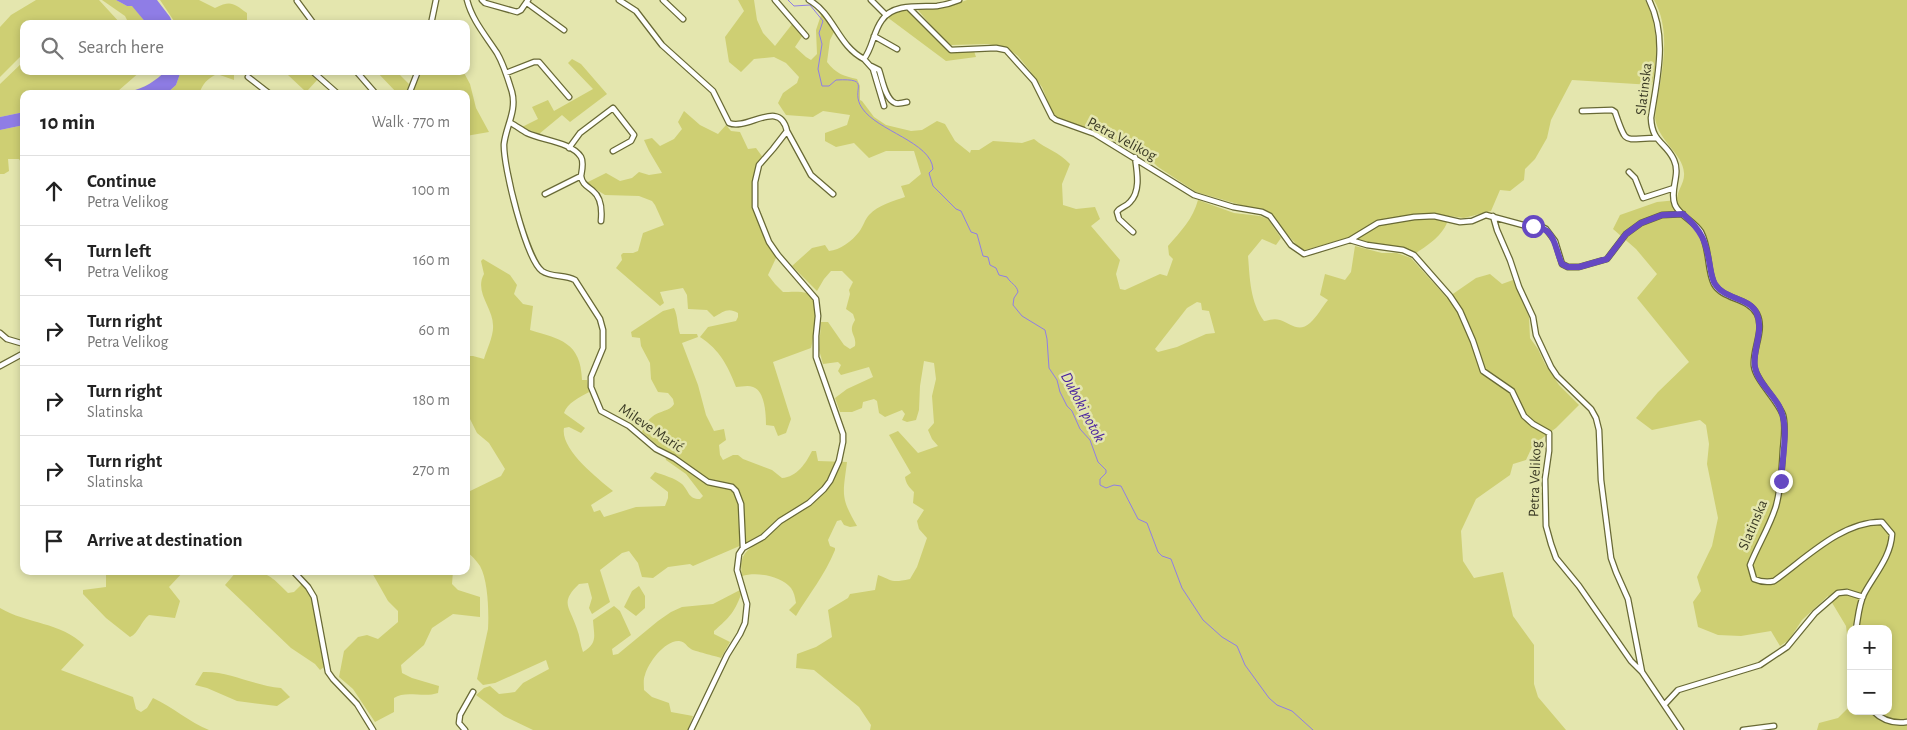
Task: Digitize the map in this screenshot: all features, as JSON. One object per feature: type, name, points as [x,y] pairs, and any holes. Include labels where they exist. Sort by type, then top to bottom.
[{"type":"street","points":[[432,20],[436,0]]},
{"type":"street","name":"Mileve Marić","points":[[467,0],[472,15],[497,54],[506,74],[514,103],[511,123],[504,144],[506,166],[524,235],[538,266],[545,273],[570,277],[575,280],[602,324],[603,348],[591,377],[591,387],[601,411],[629,426],[656,450],[674,458],[708,482],[732,488],[736,491],[741,504],[743,548]]},
{"type":"street","points":[[482,0],[514,12],[519,12],[527,1],[564,30]]},
{"type":"street","points":[[619,0],[636,11],[662,45],[713,91],[729,123],[741,124],[764,117],[780,118],[786,123],[787,131],[811,175],[833,194]]},
{"type":"street","points":[[664,0],[684,19]]},
{"type":"street","points":[[775,0],[806,36]]},
{"type":"street","points":[[809,0],[826,15],[849,48],[856,55],[879,70],[890,98],[896,103],[907,102]]},
{"type":"street","points":[[871,0],[886,15]]},
{"type":"street","points":[[864,59],[875,31],[886,15],[899,9],[944,5],[960,0]]},
{"type":"street","name":"Slatinska","points":[[1649,0],[1657,20],[1660,36],[1660,59],[1652,118],[1653,132],[1674,160],[1677,172],[1674,188],[1675,204],[1702,234],[1708,249],[1714,284],[1721,291],[1751,306],[1758,315],[1759,324],[1754,365],[1756,372],[1778,405],[1783,417],[1781,481],[1776,505],[1750,565],[1754,578],[1767,583],[1774,581],[1817,548],[1853,527],[1870,521],[1882,522],[1892,534],[1892,542],[1863,597],[1857,625]]},
{"type":"street","points":[[297,2],[311,20]]},
{"type":"street","name":"Petra Velikog","points":[[909,8],[951,50],[996,48],[1006,50],[1034,81],[1052,117],[1064,124],[1095,134],[1194,195],[1233,207],[1262,212],[1270,216],[1291,245],[1304,254],[1350,240],[1378,224],[1414,217],[1434,216],[1460,222],[1472,221],[1486,215],[1546,229],[1555,241],[1562,264],[1574,268],[1607,259],[1626,234],[1641,223],[1662,215],[1683,214]]},
{"type":"street","points":[[874,36],[897,49]]},
{"type":"street","points":[[506,74],[534,62],[539,62],[569,98]]},
{"type":"street","points":[[871,66],[884,106]]},
{"type":"street","points":[[317,75],[333,90]]},
{"type":"street","points":[[359,75],[373,90]]},
{"type":"street","points":[[411,90],[416,75]]},
{"type":"street","points":[[248,78],[264,90]]},
{"type":"street","points":[[569,148],[584,130],[613,108],[634,135],[630,141],[614,151]]},
{"type":"street","points":[[1582,111],[1612,110],[1615,112],[1625,138],[1631,140],[1657,138]]},
{"type":"street","points":[[511,123],[527,133],[569,148],[581,157],[582,182],[599,198],[602,210],[601,221]]},
{"type":"street","points":[[692,730],[727,654],[740,634],[744,623],[747,604],[737,570],[737,561],[743,548],[763,537],[780,521],[809,503],[824,490],[839,461],[843,442],[843,434],[816,358],[818,316],[816,299],[769,242],[755,207],[755,182],[758,165],[773,150],[787,131]]},
{"type":"street","points":[[1133,232],[1119,219],[1117,212],[1128,204],[1136,194],[1137,175],[1135,158]]},
{"type":"street","points":[[1629,172],[1635,178],[1643,198],[1674,188]]},
{"type":"street","points":[[545,194],[581,176]]},
{"type":"street","name":"Petra Velikog","points":[[1493,216],[1519,287],[1533,317],[1536,335],[1551,367],[1557,376],[1591,409],[1596,418],[1599,430],[1601,480],[1611,558],[1628,599],[1642,672]]},
{"type":"street","name":"Petra Velikog","points":[[1350,240],[1367,245],[1403,250],[1414,255],[1439,282],[1460,311],[1483,371],[1512,390],[1524,416],[1533,424],[1549,433],[1550,445],[1545,488],[1546,526],[1550,544],[1556,558],[1579,586],[1631,661],[1642,672],[1681,730]]},
{"type":"street","points":[[0,333],[7,339],[20,343]]},
{"type":"street","points":[[0,366],[20,355]]},
{"type":"street","points":[[297,575],[314,597],[328,672],[353,698],[373,730]]},
{"type":"street","points":[[1665,704],[1678,690],[1760,665],[1787,648],[1814,613],[1838,592],[1847,592],[1863,597]]},
{"type":"street","points":[[465,730],[459,723],[460,714],[473,692]]},
{"type":"street","points":[[1878,715],[1891,722],[1907,722]]},
{"type":"street","points":[[1743,730],[1774,726]]},
{"type":"shaded area","points":[[36,0],[99,0],[117,20],[20,20],[20,57],[0,77],[0,27],[11,15]]},
{"type":"shaded area","points":[[102,0],[116,0],[127,6],[132,5],[144,20],[127,20],[125,16]]},
{"type":"shaded area","points":[[116,0],[157,0],[171,20],[144,20],[132,6],[127,6]]},
{"type":"shaded area","points":[[160,0],[199,0],[215,8],[228,3],[247,13],[247,20],[173,20]]},
{"type":"shaded area","points":[[738,0],[754,0],[757,20],[763,33],[775,46],[793,23],[803,35],[795,47],[811,60],[817,54],[816,30],[821,15],[816,6],[828,20],[834,32],[830,40],[827,62],[841,74],[857,79],[860,86],[860,100],[874,117],[886,125],[911,131],[922,130],[937,121],[945,124],[955,141],[970,153],[971,150],[979,150],[993,141],[1022,143],[1034,139],[1061,156],[1070,164],[1062,184],[1063,205],[1076,209],[1095,207],[1100,219],[1091,226],[1120,260],[1116,274],[1120,289],[1125,290],[1160,274],[1167,276],[1173,259],[1169,255],[1168,246],[1190,219],[1198,200],[1234,213],[1260,216],[1268,219],[1281,238],[1276,245],[1262,239],[1248,256],[1253,298],[1264,321],[1278,319],[1299,328],[1310,323],[1328,300],[1320,295],[1325,274],[1345,280],[1351,272],[1355,246],[1382,253],[1397,253],[1411,258],[1447,298],[1476,278],[1490,274],[1502,284],[1513,280],[1529,317],[1530,338],[1559,385],[1579,405],[1556,428],[1533,445],[1526,460],[1513,464],[1510,475],[1476,499],[1461,531],[1463,561],[1474,578],[1503,572],[1513,616],[1534,645],[1534,684],[1538,697],[1566,730],[870,730],[871,725],[859,707],[814,670],[796,668],[797,654],[816,647],[832,637],[828,610],[848,598],[850,594],[875,590],[878,575],[893,581],[910,579],[917,567],[927,538],[919,529],[917,521],[924,510],[913,503],[914,492],[906,482],[905,477],[911,473],[889,435],[898,431],[918,453],[938,446],[928,430],[934,423],[932,396],[936,379],[934,363],[924,361],[919,410],[916,420],[907,422],[902,420],[905,414],[902,410],[885,417],[879,413],[877,401],[874,399],[863,402],[862,408],[852,412],[840,412],[835,398],[847,389],[873,377],[869,367],[841,375],[838,371],[841,365],[838,362],[823,364],[819,350],[821,322],[828,322],[844,345],[850,349],[855,346],[852,328],[855,320],[853,314],[846,309],[850,294],[849,290],[853,282],[842,271],[831,271],[817,291],[792,266],[812,248],[825,245],[829,251],[846,244],[859,232],[873,212],[886,204],[905,197],[901,186],[909,184],[921,174],[914,151],[886,151],[869,158],[854,143],[836,147],[825,141],[825,133],[847,125],[850,115],[823,111],[813,117],[786,115],[778,103],[783,93],[797,83],[799,77],[786,63],[774,57],[754,59],[741,72],[729,62],[725,37],[744,11]],"holes":[[[1197,302],[1201,303],[1202,310],[1209,311],[1215,333],[1206,334],[1177,347],[1158,352],[1155,349],[1187,308]]]},
{"type":"shaded area","points":[[967,0],[1645,0],[1653,20],[1656,53],[1652,85],[1572,80],[1551,120],[1547,138],[1535,159],[1525,169],[1524,180],[1510,191],[1500,190],[1491,211],[1464,218],[1449,216],[1441,233],[1416,253],[1406,249],[1347,238],[1302,251],[1271,216],[1262,211],[1196,192],[1158,167],[1148,157],[1095,131],[1059,119],[1052,112],[1042,87],[1018,56],[1007,48],[988,44],[951,45],[938,34],[918,10],[920,8],[947,7]]},
{"type":"shaded area","points":[[1654,0],[1907,0],[1907,730],[1817,730],[1819,723],[1838,718],[1847,709],[1847,715],[1892,715],[1892,625],[1847,625],[1847,634],[1846,626],[1828,596],[1802,620],[1789,640],[1780,646],[1771,631],[1741,636],[1718,635],[1698,627],[1693,602],[1701,591],[1697,577],[1712,546],[1718,518],[1707,464],[1709,444],[1706,425],[1700,420],[1652,430],[1636,418],[1658,392],[1689,362],[1637,298],[1657,274],[1636,249],[1613,229],[1620,215],[1657,202],[1677,200],[1684,177],[1680,159],[1661,134],[1655,118],[1664,58],[1663,28]]},
{"type":"shaded area","points":[[903,10],[908,11],[950,52],[974,51],[976,57],[946,61],[887,17]]},
{"type":"shaded area","points":[[572,59],[581,64],[607,94],[570,122],[562,115],[539,134],[522,127],[538,119],[532,107],[548,100],[554,111],[593,89],[568,63]]},
{"type":"shaded area","points":[[20,65],[20,75],[136,75],[119,90],[20,90],[20,113],[0,117],[0,84]]},
{"type":"shaded area","points":[[161,75],[180,75],[176,85],[170,90],[133,90],[154,81]]},
{"type":"shaded area","points":[[180,75],[216,75],[206,82],[201,90],[170,90],[176,85]]},
{"type":"shaded area","points":[[220,75],[234,75],[234,80]]},
{"type":"shaded area","points":[[288,75],[314,75],[318,79],[308,90],[304,90]]},
{"type":"shaded area","points":[[380,75],[400,75],[409,84],[407,90],[394,90]]},
{"type":"shaded area","points":[[420,75],[465,75],[470,84],[476,108],[489,132],[470,135],[470,90],[414,90]]},
{"type":"shaded area","points":[[684,111],[700,125],[718,134],[726,125],[731,131],[740,132],[748,149],[756,148],[764,159],[758,172],[754,197],[758,222],[776,258],[768,275],[783,292],[807,293],[814,302],[815,318],[811,348],[773,362],[791,419],[786,433],[778,436],[774,426],[766,425],[764,403],[757,389],[751,386],[736,387],[730,372],[718,353],[700,337],[708,327],[736,321],[738,313],[728,310],[714,317],[707,310],[688,309],[687,295],[683,288],[660,292],[664,303],[660,306],[616,268],[622,260],[621,255],[623,253],[638,251],[643,233],[664,225],[655,205],[652,201],[639,196],[605,195],[586,183],[606,173],[620,181],[632,178],[639,172],[649,175],[662,173],[644,140],[652,138],[660,146],[674,139],[682,129],[678,122]]},
{"type":"shaded area","points":[[20,113],[20,126],[0,130],[0,117]]},
{"type":"shaded area","points":[[20,126],[20,161],[8,159],[9,171],[4,174],[0,174],[0,130]]},
{"type":"shaded area","points":[[483,259],[510,275],[517,285],[514,294],[523,304],[533,306],[530,330],[551,336],[567,344],[578,357],[582,380],[587,380],[589,392],[571,403],[564,413],[585,428],[581,433],[569,427],[564,428],[564,436],[568,445],[581,462],[613,491],[591,505],[594,512],[600,510],[604,517],[636,507],[665,506],[668,492],[650,478],[655,472],[682,484],[693,498],[700,499],[703,496],[686,474],[666,460],[664,451],[642,432],[654,415],[668,410],[674,404],[673,399],[668,393],[658,392],[651,379],[650,363],[641,346],[640,338],[632,337],[631,332],[663,311],[674,308],[680,334],[697,334],[698,337],[682,343],[698,385],[706,415],[714,431],[724,429],[726,440],[719,445],[720,455],[723,460],[733,455],[738,455],[743,459],[772,470],[782,478],[797,472],[804,465],[812,451],[816,451],[818,461],[847,462],[844,495],[857,526],[850,527],[844,525],[841,520],[837,521],[828,540],[830,546],[835,548],[835,550],[822,576],[796,616],[789,610],[796,603],[793,591],[781,580],[754,574],[742,576],[742,560],[752,547],[749,542],[693,566],[690,564],[668,567],[653,578],[642,577],[638,563],[629,551],[622,553],[600,570],[610,602],[592,614],[589,608],[592,598],[588,583],[579,584],[569,596],[569,610],[578,632],[583,652],[588,649],[594,639],[593,620],[614,606],[620,611],[631,635],[612,649],[613,655],[618,654],[671,612],[682,607],[713,604],[740,590],[742,591],[731,614],[714,631],[714,634],[730,642],[721,658],[693,650],[685,643],[679,641],[668,644],[663,648],[653,659],[647,670],[644,678],[644,690],[652,697],[669,703],[671,712],[693,716],[688,730],[533,730],[504,716],[476,695],[484,688],[490,686],[499,694],[515,692],[523,683],[549,669],[546,660],[495,683],[483,685],[477,679],[488,629],[488,605],[483,572],[470,554],[470,491],[501,476],[505,469],[489,443],[477,433],[470,419],[470,356],[484,359],[493,329],[490,312],[482,294],[481,287],[484,274],[481,261]]},
{"type":"shaded area","points":[[106,575],[180,575],[169,587],[180,601],[175,618],[149,615],[136,633],[130,637],[106,618],[83,594],[83,590],[106,587]]},
{"type":"shaded area","points":[[234,575],[268,575],[288,593],[294,592],[302,584],[310,594],[324,667],[320,670],[315,664],[291,648],[225,585]]},
{"type":"shaded area","points":[[373,575],[453,575],[452,584],[458,590],[480,597],[480,617],[453,614],[432,628],[424,645],[401,665],[402,673],[439,686],[438,693],[398,696],[394,698],[394,712],[375,722],[353,689],[339,677],[344,651],[358,637],[367,635],[378,639],[398,622],[398,611],[388,601]]},
{"type":"shaded area","points":[[639,586],[645,596],[645,608],[636,616],[624,607],[632,591]]},
{"type":"shaded area","points":[[0,608],[21,617],[54,627],[75,637],[84,645],[61,670],[133,697],[136,709],[141,712],[147,708],[153,698],[209,730],[0,730]]},
{"type":"shaded area","points":[[203,672],[223,674],[261,685],[281,688],[290,697],[277,706],[237,701],[195,685]]},
{"type":"waterway","name":"Duboki potok","points":[[788,0],[794,6],[810,5],[823,21],[819,33],[822,44],[818,69],[822,86],[829,86],[836,80],[854,81],[858,86],[859,101],[869,116],[923,151],[930,160],[933,169],[929,173],[933,186],[956,209],[961,211],[971,232],[977,234],[983,256],[988,257],[990,265],[996,268],[999,275],[1007,277],[1016,288],[1018,292],[1014,298],[1013,305],[1022,316],[1045,330],[1049,368],[1057,380],[1060,392],[1067,406],[1072,411],[1080,429],[1090,440],[1098,462],[1106,470],[1106,473],[1100,479],[1100,485],[1106,488],[1114,485],[1121,486],[1138,519],[1147,523],[1158,552],[1162,556],[1171,559],[1182,588],[1203,620],[1222,637],[1237,646],[1245,665],[1269,698],[1277,705],[1292,711],[1313,730]]},
{"type":"route","points":[[1533,226],[1542,227],[1550,233],[1555,241],[1562,264],[1574,268],[1607,259],[1626,234],[1641,223],[1662,215],[1683,214],[1696,226],[1702,234],[1708,249],[1714,284],[1721,291],[1751,306],[1758,315],[1759,324],[1754,365],[1756,372],[1778,405],[1783,417],[1781,481]]}]
